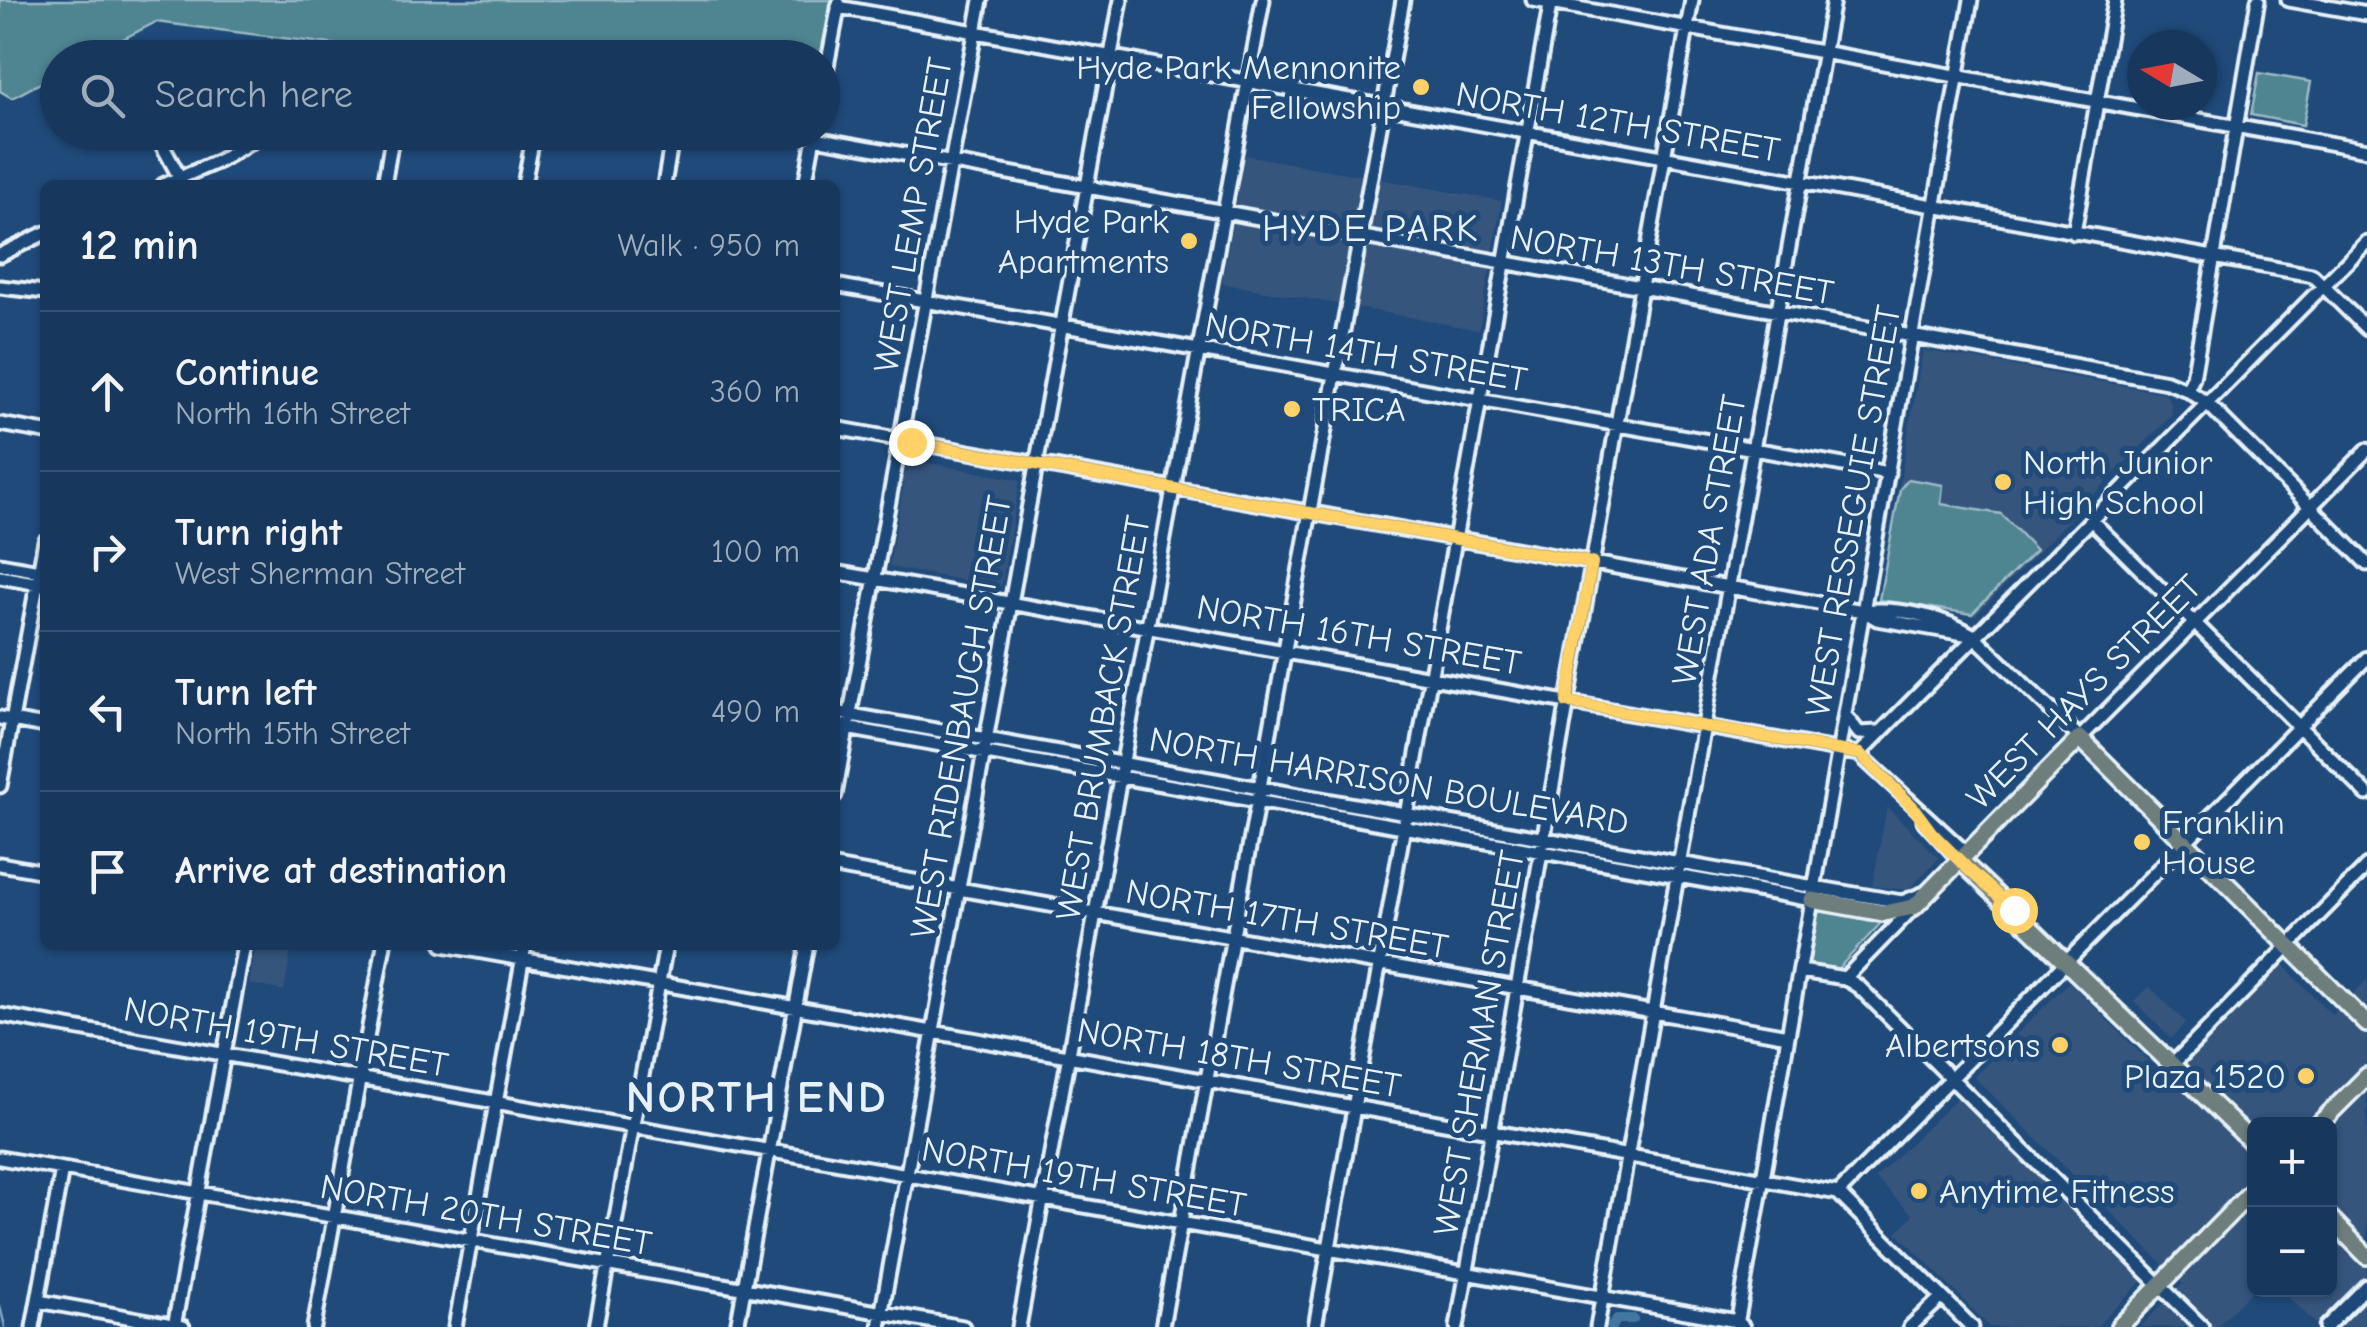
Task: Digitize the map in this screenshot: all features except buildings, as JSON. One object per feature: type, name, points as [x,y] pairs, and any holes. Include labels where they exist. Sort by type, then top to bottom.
[{"type":"main road","points":[[2080,738],[2367,1024]]},
{"type":"main road","name":"WEST HAYS STREET","points":[[1914,908],[2080,738]]},
{"type":"main road","points":[[1963,857],[2247,1137]]},
{"type":"main road","name":"NORTH HARRISON BOULEVARD","points":[[1813,894],[1884,914],[1914,908]]},
{"type":"main road","points":[[2326,1117],[2367,1076]]},
{"type":"main road","points":[[2119,1327],[2247,1196]]},
{"type":"main road","points":[[2337,1225],[2367,1256]]},
{"type":"street","name":"WEST LEMP STREET","points":[[841,728],[850,715],[980,0]]},
{"type":"street","name":"WEST RIDENBAUGH STREET","points":[[879,1327],[1121,0]]},
{"type":"street","name":"WEST BRUMBACK STREET","points":[[1019,1327],[1263,0]]},
{"type":"street","points":[[1162,1327],[1403,0]]},
{"type":"street","points":[[1533,0],[2367,150]]},
{"type":"street","name":"WEST SHERMAN STREET","points":[[1457,1327],[1692,0]]},
{"type":"street","name":"WEST ADA STREET","points":[[1598,1327],[1833,0]]},
{"type":"street","name":"WEST RESSEGUIE STREET","points":[[1739,1325],[1971,0]]},
{"type":"street","points":[[2074,233],[2115,0]]},
{"type":"street","points":[[2187,390],[2193,378],[2258,0]]},
{"type":"street","points":[[2288,0],[2367,14]]},
{"type":"street","points":[[1316,1327],[1551,2]]},
{"type":"street","name":"NORTH 12TH STREET","points":[[839,4],[1110,57],[2312,275],[2367,329]]},
{"type":"street","points":[[832,40],[839,4]]},
{"type":"street","name":"NORTH 13TH STREET","points":[[840,141],[1359,239],[2167,382],[2207,404],[2367,564]]},
{"type":"street","points":[[165,150],[180,178]]},
{"type":"street","points":[[175,180],[234,150]]},
{"type":"street","points":[[385,180],[391,150]]},
{"type":"street","points":[[525,180],[531,150]]},
{"type":"street","points":[[665,180],[670,150]]},
{"type":"street","points":[[806,180],[811,150]]},
{"type":"street","points":[[0,254],[40,235]]},
{"type":"street","points":[[1963,857],[1860,754],[2367,242]]},
{"type":"street","points":[[0,286],[40,291]]},
{"type":"street","name":"NORTH 14TH STREET","points":[[840,286],[1888,472]]},
{"type":"street","points":[[0,424],[40,431]]},
{"type":"street","points":[[840,429],[1863,611],[1877,619],[1974,636],[2080,738]]},
{"type":"street","name":"WEST HAYS STREET","points":[[2080,738],[2367,450]]},
{"type":"street","points":[[2091,520],[2367,794]]},
{"type":"street","points":[[0,564],[40,577]]},
{"type":"street","name":"NORTH 16TH STREET","points":[[840,573],[1860,754]]},
{"type":"street","points":[[0,577],[40,578]]},
{"type":"street","points":[[0,786],[6,719],[40,586]]},
{"type":"street","points":[[1972,1327],[1838,1193],[2367,658]]},
{"type":"street","name":"NORTH HARRISON BOULEVARD","points":[[840,713],[1257,802],[1406,821]]},
{"type":"street","points":[[1844,715],[1860,733],[1882,730]]},
{"type":"street","points":[[6,719],[40,725]]},
{"type":"street","name":"NORTH HARRISON BOULEVARD","points":[[841,728],[984,746]]},
{"type":"street","name":"NORTH HARRISON BOULEVARD","points":[[1122,771],[1260,788],[1406,821],[1813,894],[1902,902],[1930,890]]},
{"type":"street","points":[[0,864],[40,871]]},
{"type":"street","points":[[2174,1064],[2367,866]]},
{"type":"street","name":"NORTH 17TH STREET","points":[[840,868],[1788,1036]]},
{"type":"street","name":"WEST HAYS STREET","points":[[1845,978],[1914,908]]},
{"type":"street","points":[[38,1301],[177,1326],[243,950]]},
{"type":"street","points":[[314,1327],[383,950]]},
{"type":"street","name":"NORTH 18TH STREET","points":[[469,950],[1838,1193]]},
{"type":"street","points":[[455,1327],[523,950]]},
{"type":"street","points":[[596,1327],[665,950]]},
{"type":"street","points":[[738,1327],[807,950]]},
{"type":"street","points":[[1800,971],[1845,978],[1859,986],[2202,1327]]},
{"type":"street","name":"NORTH 19TH STREET","points":[[0,1015],[906,1173],[1739,1325]]},
{"type":"street","name":"NORTH 20TH STREET","points":[[0,1158],[963,1327]]},
{"type":"street","points":[[34,1327],[62,1168]]},
{"type":"street","points":[[2326,1327],[2367,1286]]},
{"type":"street","points":[[1910,1327],[1942,1297]]},
{"type":"shaded area","points":[[1245,155],[1502,201],[1479,330],[1222,283]]},
{"type":"shaded area","name":"North Junior High School","points":[[1923,350],[2165,393],[2171,403],[2172,415],[1975,616],[1879,600]]},
{"type":"shaded area","points":[[908,459],[1020,480],[1001,587],[889,567]]},
{"type":"shaded area","points":[[1887,807],[1939,858],[1908,890],[1872,886]]},
{"type":"shaded area","points":[[255,950],[291,950],[284,991],[249,984]]},
{"type":"shaded area","points":[[2281,963],[2332,1015],[2367,980],[2367,1327],[2319,1327],[2288,1297],[2337,1297],[2337,1117],[2247,1117],[2247,1296],[2216,1327],[2140,1327],[2183,1284],[1974,1077],[2069,982],[2166,1079]]},
{"type":"shaded area","points":[[2149,986],[2186,1023],[2171,1039],[2134,1001]]},
{"type":"shaded area","points":[[1958,1097],[2143,1280],[2096,1327],[1990,1327],[1897,1232],[1913,1215],[1875,1178]]},
{"type":"green space","points":[[0,0],[833,0],[826,40],[299,40],[156,22],[121,40],[40,40],[40,83],[12,98],[0,91]]},
{"type":"green space","points":[[2259,73],[2311,82],[2303,125],[2251,115]]},
{"type":"green space","points":[[1908,479],[1943,485],[1941,504],[2001,514],[2036,550],[1972,614],[1879,600],[1900,489]]},
{"type":"green space","points":[[1821,910],[1881,923],[1833,974],[1815,970],[1809,963],[1817,914]]},
{"type":"waterway","points":[[0,1306],[5,1327]]},
{"type":"waterway","points":[[1612,1327],[1617,1319],[1633,1319]]},
{"type":"place","name":"Hyde Park Mennonite Fellowship","points":[[1421,87]]},
{"type":"place","name":"Hyde Park Apartments","points":[[1189,241]]},
{"type":"place","name":"TRICA","points":[[1292,409]]},
{"type":"place","name":"North Junior High School","points":[[2003,482]]},
{"type":"place","name":"Franklin House","points":[[2142,842]]},
{"type":"place","name":"Albertsons","points":[[2060,1045]]},
{"type":"place","name":"Plaza 1520","points":[[2306,1076]]},
{"type":"place","name":"Anytime Fitness","points":[[1919,1191]]},
{"type":"district","name":"HYDE PARK","points":[[1371,229]]},
{"type":"district","name":"NORTH END","points":[[757,1097]]},
{"type":"route","points":[[911,442],[1592,563],[1567,702],[1860,754],[1912,806],[1932,833],[2014,910]]}]
